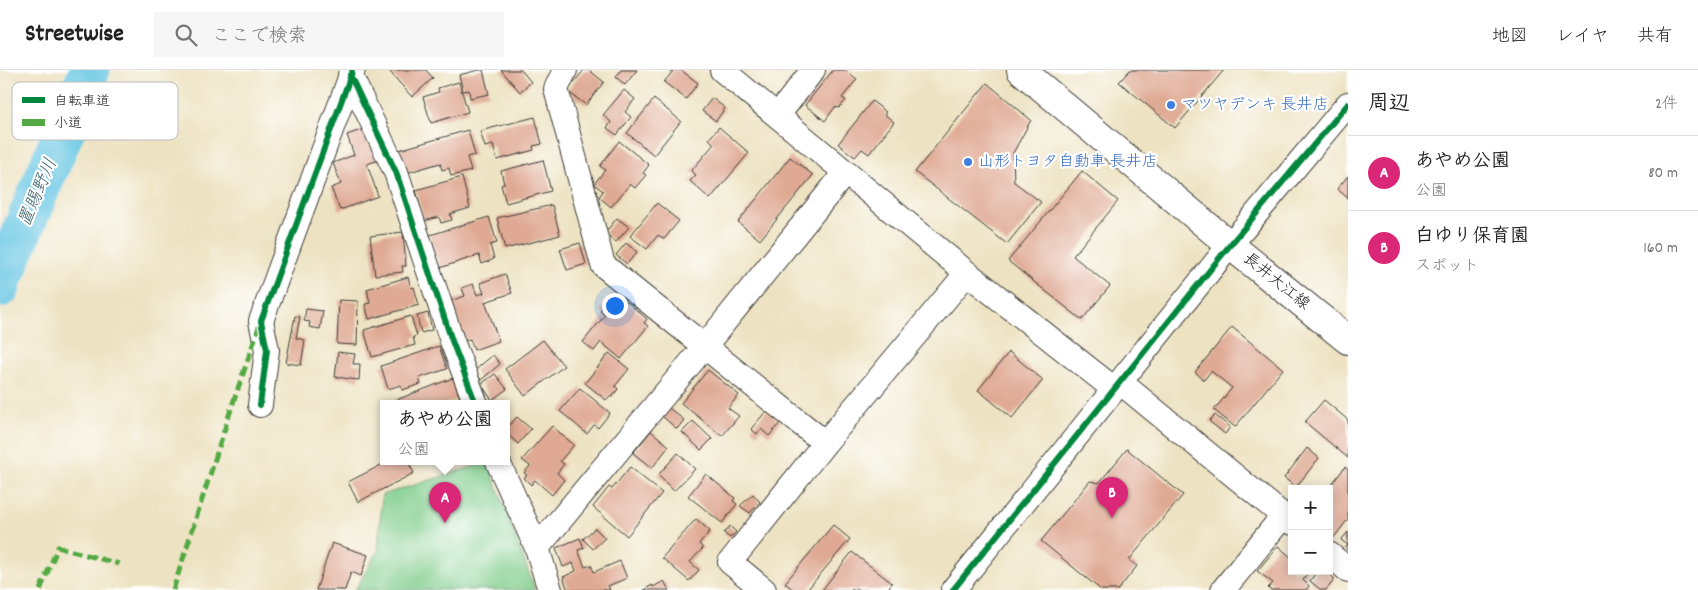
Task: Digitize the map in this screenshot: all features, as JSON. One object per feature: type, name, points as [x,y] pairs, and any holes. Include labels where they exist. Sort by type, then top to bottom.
[{"type":"main road","name":"長井大江線","points":[[1021,70],[1230,245],[1348,340]]},
{"type":"street","points":[[565,70],[556,89],[603,265],[825,443]]},
{"type":"street","points":[[722,70],[967,273],[1117,386],[1287,519],[1224,590]]},
{"type":"street","points":[[778,115],[813,70]]},
{"type":"street","points":[[351,73],[396,172],[452,341],[474,400]]},
{"type":"street","points":[[260,405],[267,350],[261,321],[351,73]]},
{"type":"street","points":[[953,590],[1230,245],[1348,104]]},
{"type":"street","points":[[537,548],[845,173]]},
{"type":"street","points":[[764,590],[730,562],[825,443],[967,273]]},
{"type":"street","points":[[499,465],[537,548],[550,590]]},
{"type":"street","points":[[1333,557],[1348,570]]},
{"type":"green space","points":[[478,465],[489,465],[535,590],[355,590],[378,551],[382,495]]},
{"type":"building","points":[[392,70],[426,70],[433,78],[412,97],[390,72]]},
{"type":"building","points":[[483,70],[489,94],[470,98],[469,90],[463,91],[459,75]]},
{"type":"building","points":[[501,70],[521,70],[531,82],[520,92]]},
{"type":"building","points":[[584,70],[589,70],[604,82],[586,105],[567,91]]},
{"type":"building","points":[[621,70],[637,70],[625,85],[616,77]]},
{"type":"building","points":[[674,70],[681,70],[698,83],[686,99],[664,82]]},
{"type":"building","points":[[833,70],[845,70],[857,79],[842,98],[846,100],[839,108],[835,107],[825,121],[805,105]]},
{"type":"building","name":"マツヤデンキ 長井店","points":[[1130,70],[1224,70],[1175,128],[1119,82]]},
{"type":"building","points":[[459,82],[468,112],[431,123],[423,97],[439,92],[438,88]]},
{"type":"building","name":"山形トヨタ自動車 長井店","points":[[987,83],[1031,120],[1013,153],[1014,182],[1041,202],[1007,244],[915,172]]},
{"type":"building","points":[[624,90],[635,99],[625,112],[631,117],[617,135],[607,128],[611,122],[603,115]]},
{"type":"building","points":[[712,98],[725,108],[716,121],[702,111]]},
{"type":"building","points":[[654,99],[681,121],[654,155],[627,133]]},
{"type":"building","points":[[872,101],[886,112],[884,114],[894,122],[869,154],[862,149],[855,157],[838,144]]},
{"type":"building","points":[[535,117],[542,144],[533,146],[534,150],[497,160],[493,145],[485,147],[480,131]]},
{"type":"building","points":[[719,127],[749,153],[710,199],[690,181],[696,175],[691,171],[714,144],[709,139]]},
{"type":"building","points":[[367,128],[379,160],[367,164],[378,196],[340,210],[331,188],[341,184],[333,163],[354,155],[347,135]]},
{"type":"building","points":[[468,130],[475,155],[467,157],[471,171],[451,176],[449,168],[442,170],[440,163],[406,173],[399,150]]},
{"type":"building","points":[[619,141],[649,165],[643,173],[646,175],[635,188],[630,184],[611,207],[599,197],[603,191],[594,184],[605,170],[600,166]]},
{"type":"building","points":[[790,157],[813,175],[760,240],[738,222]]},
{"type":"building","points":[[543,160],[551,191],[506,203],[501,185],[504,184],[501,171]]},
{"type":"building","points":[[1082,171],[1118,201],[1073,256],[1110,286],[1082,320],[1008,261]]},
{"type":"building","points":[[1348,176],[1348,198],[1337,189]]},
{"type":"building","points":[[462,177],[470,208],[450,214],[452,220],[441,223],[439,217],[424,221],[416,190]]},
{"type":"building","points":[[657,203],[679,221],[664,239],[658,235],[647,249],[630,236]]},
{"type":"building","points":[[552,205],[560,235],[505,249],[497,218]]},
{"type":"building","points":[[489,217],[497,243],[490,245],[494,259],[482,264],[479,255],[440,268],[430,235]]},
{"type":"building","points":[[617,218],[629,227],[616,242],[605,233]]},
{"type":"building","points":[[403,232],[406,266],[402,266],[403,272],[375,275],[370,236]]},
{"type":"building","points":[[580,243],[586,264],[567,270],[560,249]]},
{"type":"building","points":[[626,243],[637,252],[627,264],[616,255]]},
{"type":"building","points":[[505,274],[512,293],[485,302],[499,341],[474,350],[470,339],[464,341],[450,301],[465,296],[462,288],[473,284],[477,295],[484,293],[480,283]]},
{"type":"building","points":[[408,277],[411,288],[414,287],[419,305],[369,319],[365,304],[370,303],[367,289]]},
{"type":"building","points":[[615,292],[647,319],[644,323],[648,326],[621,359],[601,342],[594,351],[583,342],[605,315],[600,310]]},
{"type":"building","points":[[339,300],[358,301],[357,345],[337,344]]},
{"type":"building","points":[[306,309],[323,311],[320,329],[309,327],[310,322],[304,321]]},
{"type":"building","points":[[428,313],[432,330],[421,333],[417,316]]},
{"type":"building","points":[[295,316],[300,317],[296,338],[305,340],[301,365],[286,363]]},
{"type":"building","points":[[411,316],[417,336],[413,337],[415,345],[372,357],[364,330]]},
{"type":"building","points":[[1232,327],[1283,369],[1235,427],[1214,410],[1232,388],[1211,371],[1204,380],[1195,372]]},
{"type":"building","points":[[543,340],[564,366],[525,396],[505,369]]},
{"type":"building","points":[[439,346],[447,369],[419,378],[421,384],[402,390],[401,385],[388,389],[381,366]]},
{"type":"building","points":[[338,352],[355,354],[353,364],[360,364],[359,380],[335,377]]},
{"type":"building","points":[[1009,352],[1043,380],[1012,418],[978,390]]},
{"type":"building","points":[[609,353],[629,369],[615,386],[618,389],[612,397],[610,396],[606,400],[585,383]]},
{"type":"building","points":[[493,355],[500,364],[481,380],[474,371]]},
{"type":"building","points":[[708,370],[739,395],[728,408],[739,416],[722,436],[681,403]]},
{"type":"building","points":[[495,374],[507,389],[492,400],[481,384]]},
{"type":"building","points":[[453,378],[460,398],[455,400],[396,400]]},
{"type":"building","points":[[580,388],[610,413],[598,428],[594,425],[587,434],[560,411]]},
{"type":"building","points":[[1324,400],[1348,420],[1348,458],[1305,422]]},
{"type":"building","points":[[669,408],[684,420],[677,429],[662,416]]},
{"type":"building","points":[[767,410],[781,422],[769,436],[761,429],[757,434],[751,429]]},
{"type":"building","points":[[1215,415],[1230,427],[1225,434],[1209,421]]},
{"type":"building","points":[[517,417],[531,429],[518,444],[510,437],[510,425]]},
{"type":"building","points":[[693,421],[712,439],[701,450],[682,432]]},
{"type":"building","points":[[552,426],[574,445],[560,461],[564,464],[557,473],[564,480],[552,495],[535,480],[531,485],[524,478],[527,475],[524,473],[530,466],[522,460]]},
{"type":"building","points":[[651,431],[669,446],[652,468],[633,453]]},
{"type":"building","points":[[1307,448],[1319,458],[1298,485],[1293,485],[1284,478]]},
{"type":"building","points":[[1127,449],[1183,495],[1129,560],[1137,566],[1118,590],[1101,590],[1041,541],[1090,481],[1099,483]]},
{"type":"building","points":[[678,453],[695,469],[674,491],[658,475]]},
{"type":"building","points":[[381,465],[410,465],[414,473],[358,502],[348,482]]},
{"type":"building","points":[[630,467],[662,493],[627,536],[593,507],[609,487],[612,489]]},
{"type":"building","points":[[1345,467],[1348,470],[1348,519],[1333,539],[1333,485],[1331,485]]},
{"type":"building","points":[[706,474],[735,498],[733,501],[737,504],[722,523],[688,496]]},
{"type":"building","points":[[753,494],[760,502],[750,513],[740,506]]},
{"type":"building","points":[[1288,500],[1288,509],[1284,506]]},
{"type":"building","points":[[696,519],[710,531],[699,544],[703,548],[690,562],[699,570],[689,581],[662,558]]},
{"type":"building","points":[[833,525],[850,539],[807,590],[794,590],[785,583]]},
{"type":"building","points":[[730,526],[736,532],[730,538],[724,533]]},
{"type":"building","points":[[595,528],[605,538],[593,549],[583,539]]},
{"type":"building","points":[[1348,532],[1348,545],[1341,540]]},
{"type":"building","points":[[580,538],[584,548],[578,550],[585,567],[591,565],[594,572],[620,561],[627,578],[608,586],[610,590],[568,590],[563,577],[576,571],[573,563],[563,567],[556,548]]},
{"type":"building","points":[[332,543],[368,555],[361,576],[351,572],[345,590],[316,590]]},
{"type":"building","points":[[1278,546],[1288,555],[1288,575],[1307,575],[1303,580],[1309,586],[1306,590],[1270,590],[1268,588],[1273,583],[1257,571]]},
{"type":"building","points":[[852,552],[892,583],[887,590],[822,590]]},
{"type":"building","points":[[1314,575],[1330,575],[1335,579],[1326,590],[1321,590],[1310,581]]},
{"type":"building","points":[[664,581],[669,590],[644,590],[652,585],[653,587]]},
{"type":"waterway","name":"置賜野川","points":[[85,82],[90,70]]},
{"type":"waterway","name":"置賜野川","points":[[0,287],[60,140]]},
{"type":"marked path","points":[[173,590],[260,324]]},
{"type":"marked path","points":[[40,590],[58,547],[119,564]]},
{"type":"cycle path","points":[[260,405],[267,350],[261,321],[352,72]]},
{"type":"cycle path","points":[[350,75],[396,172],[452,341],[474,400]]},
{"type":"cycle path","points":[[953,590],[1230,245],[1348,104]]},
{"type":"place","name":"マツヤデンキ 長井店","points":[[1171,105]]},
{"type":"place","name":"山形トヨタ自動車 長井店","points":[[968,162]]},
{"type":"place","name":"白ゆり保育園","points":[[1112,518]]},
{"type":"place","name":"あやめ公園","points":[[445,523]]}]
